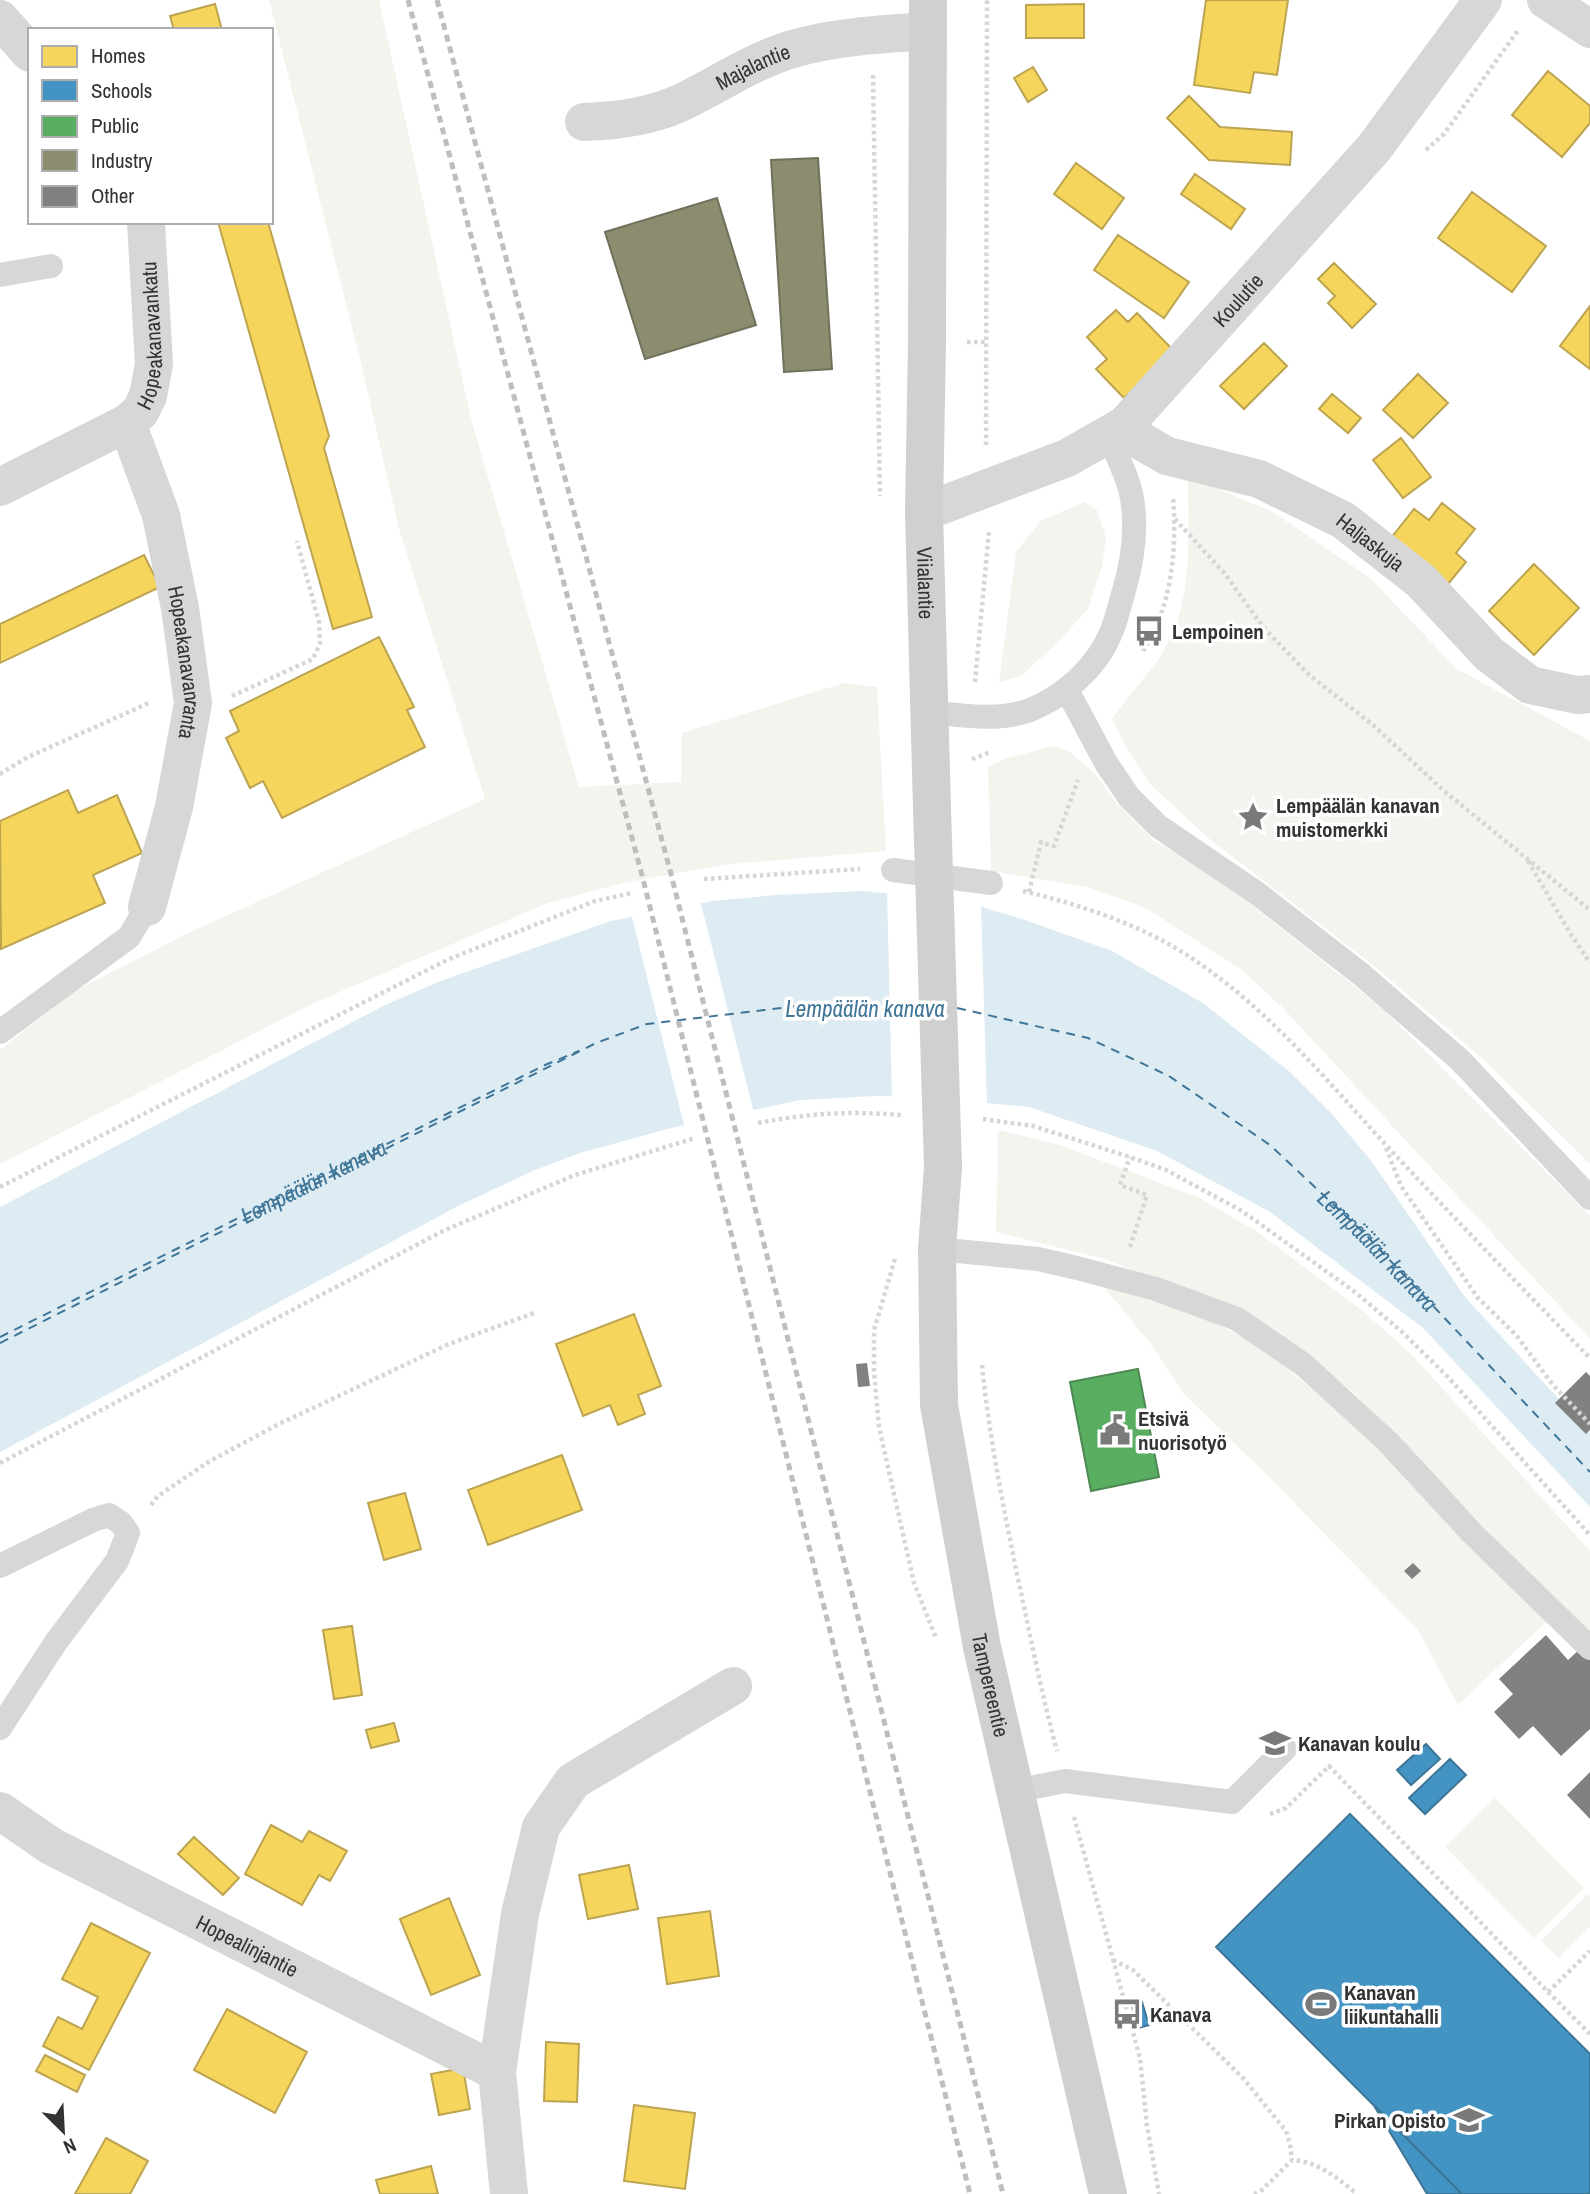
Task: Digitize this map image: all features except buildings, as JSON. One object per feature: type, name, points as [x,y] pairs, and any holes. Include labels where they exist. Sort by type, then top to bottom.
[{"type":"main road","name":"Viialantie","points":[[928,16],[924,512],[943,1167]]},
{"type":"main road","name":"Tampereentie","points":[[943,1167],[937,1249],[939,1405],[982,1647],[1108,2194]]},
{"type":"street","name":"Koulutie","points":[[924,512],[1067,458],[1116,429],[1374,148],[1483,0]]},
{"type":"street","points":[[1546,0],[1590,29]]},
{"type":"street","name":"Majalantie","points":[[584,122],[633,118],[676,104],[737,72],[799,47],[872,35],[928,16]]},
{"type":"street","points":[[0,19],[28,51]]},
{"type":"street","name":"Hopeakanavankatu","points":[[0,487],[127,423],[140,412],[148,396],[154,364],[146,224]]},
{"type":"street","name":"Hopeakanavanranta","points":[[127,423],[161,515],[180,608],[190,700],[174,807],[147,907]]},
{"type":"street","name":"Haljaskuja","points":[[1116,429],[1167,456],[1259,480],[1343,520],[1421,581],[1489,654],[1530,685],[1577,695],[1590,694]]},
{"type":"street","points":[[509,2194],[497,2072],[520,1914],[541,1827],[573,1781],[733,1686]]},
{"type":"street","name":"Hopealinjantie","points":[[0,1811],[51,1846],[497,2072]]},
{"type":"lane","points":[[0,275],[51,266]]},
{"type":"lane","points":[[929,712],[1004,716],[1028,711],[1067,690],[1089,668],[1110,636],[1131,568],[1135,533],[1131,494],[1116,429]]},
{"type":"lane","points":[[1067,690],[1106,763],[1129,797],[1158,826],[1258,894],[1371,984],[1460,1060],[1590,1198]]},
{"type":"lane","points":[[892,870],[991,883]]},
{"type":"lane","points":[[0,1032],[129,937],[147,907]]},
{"type":"lane","points":[[937,1249],[1038,1259],[1064,1265],[1157,1289],[1237,1319],[1304,1364],[1388,1442],[1472,1533],[1590,1648]]},
{"type":"lane","points":[[0,1566],[93,1520],[109,1515],[121,1523],[128,1533],[117,1561],[56,1642],[0,1728]]},
{"type":"lane","points":[[1015,1791],[1065,1781],[1233,1802],[1285,1749]]},
{"type":"path","points":[[968,767],[972,760],[973,716],[989,536],[986,490],[987,0]]},
{"type":"path","points":[[872,35],[881,506]]},
{"type":"path","points":[[1175,519],[1225,573],[1263,627],[1308,674],[1373,725],[1444,791],[1590,910]]},
{"type":"path","points":[[0,774],[28,757],[313,659],[320,643],[319,622],[297,541]]},
{"type":"path","points":[[1029,892],[1041,842],[1054,846],[1061,824]]},
{"type":"path","points":[[1526,857],[1590,963]]},
{"type":"path","points":[[704,879],[846,868],[892,870]]},
{"type":"path","points":[[991,883],[1112,917],[1189,956],[1245,999],[1297,1046],[1385,1144],[1590,1358]]},
{"type":"path","points":[[0,1187],[449,959],[595,901],[632,893]]},
{"type":"path","points":[[758,1123],[808,1114],[897,1114]]},
{"type":"path","points":[[992,1120],[1033,1126],[1166,1170],[1242,1211],[1354,1292],[1401,1331],[1446,1375],[1590,1535]]},
{"type":"path","points":[[0,1463],[445,1230],[575,1175],[695,1138]]},
{"type":"path","points":[[1385,1144],[1401,1186],[1478,1298],[1516,1335],[1553,1385],[1590,1424]]},
{"type":"path","points":[[1130,1157],[1120,1185],[1147,1195],[1138,1222]]},
{"type":"path","points":[[128,1533],[158,1496],[210,1461],[279,1424],[449,1344],[537,1312]]},
{"type":"path","points":[[982,1358],[988,1424],[1010,1545],[1040,1686],[1140,2058],[1147,2126],[1159,2194]]},
{"type":"path","points":[[1329,1766],[1590,2034]]},
{"type":"path","points":[[1548,1992],[1590,1951]]},
{"type":"path","points":[[1112,1959],[1133,1970],[1243,2078],[1286,2131],[1292,2160]]},
{"type":"path","points":[[1254,2194],[1262,2190],[1292,2160],[1306,2161],[1323,2167],[1357,2194]]},
{"type":"path","points":[[1343,2194],[1349,2187]]},
{"type":"shaded area","points":[[269,0],[379,0],[471,419],[579,787],[681,782],[682,733],[844,683],[877,687],[886,851],[732,864],[693,870],[623,883],[548,903],[314,1003],[0,1164],[0,1050],[73,992],[188,933],[485,799],[399,529],[360,359]]},
{"type":"shaded area","points":[[1188,476],[1273,512],[1370,578],[1457,669],[1590,741],[1590,1164],[1485,1061],[1374,966],[1207,837],[1150,784],[1126,747],[1112,719],[1161,655],[1180,613],[1187,568]]},
{"type":"shaded area","points":[[1084,502],[1097,510],[1106,538],[1102,566],[1088,609],[1055,645],[1022,675],[999,683],[1016,552],[1041,521]]},
{"type":"shaded area","points":[[1053,746],[1070,752],[1096,775],[1114,800],[1154,841],[1184,856],[1254,907],[1382,1008],[1590,1216],[1590,1339],[1282,1007],[1242,970],[1144,907],[1087,887],[991,871],[988,767],[1007,758]]},
{"type":"shaded area","points":[[998,1130],[1060,1145],[1200,1198],[1259,1233],[1363,1311],[1411,1354],[1590,1551],[1590,1636],[1352,1391],[1265,1325],[1105,1259],[996,1232]]},
{"type":"shaded area","points":[[1104,1287],[1186,1309],[1257,1344],[1345,1416],[1548,1620],[1458,1705],[1418,1630],[1183,1393],[1154,1348]]},
{"type":"shaded area","points":[[1495,1798],[1584,1888],[1534,1938],[1445,1847]]},
{"type":"shaded area","points":[[1588,1894],[1590,1927],[1559,1958],[1541,1941]]},
{"type":"water","name":"Lempäälän kanava","points":[[862,891],[958,900],[1112,951],[1203,1003],[1290,1072],[1333,1115],[1372,1162],[1465,1297],[1590,1433],[1590,1507],[1423,1328],[1270,1212],[1157,1151],[1029,1107],[923,1097],[874,1096],[800,1100],[671,1128],[580,1153],[535,1170],[460,1205],[0,1452],[0,1207],[383,1006],[438,982],[611,921],[712,901]]},
{"type":"pier","points":[[887,890],[958,896],[981,903],[987,1106],[892,1100]]},
{"type":"pier","points":[[700,900],[754,1113],[685,1129],[631,913]]},
{"type":"ferry route","points":[[0,1343],[596,1043],[647,1024],[815,1004],[920,1007]]},
{"type":"ferry route","points":[[957,1008],[1088,1038],[1169,1076],[1270,1145],[1366,1235],[1590,1472]]},
{"type":"ferry route","points":[[0,1337],[545,1065],[579,1051]]},
{"type":"railway","points":[[408,0],[643,879],[970,2194]]},
{"type":"railway","points":[[437,0],[671,874],[1003,2194]]},
{"type":"place","name":"Lempoinen","points":[[1149,631]]},
{"type":"place","name":"Lempäälän kanavan muistomerkki","points":[[1253,817]]},
{"type":"place","name":"Etsivä nuorisotyö","points":[[1115,1430]]},
{"type":"place","name":"Kanavan koulu","points":[[1275,1743]]},
{"type":"place","name":"Kanavan liikuntahalli","points":[[1321,2004]]},
{"type":"place","name":"Kanava","points":[[1127,2014]]},
{"type":"place","name":"Pirkan Opisto","points":[[1469,2120]]}]
